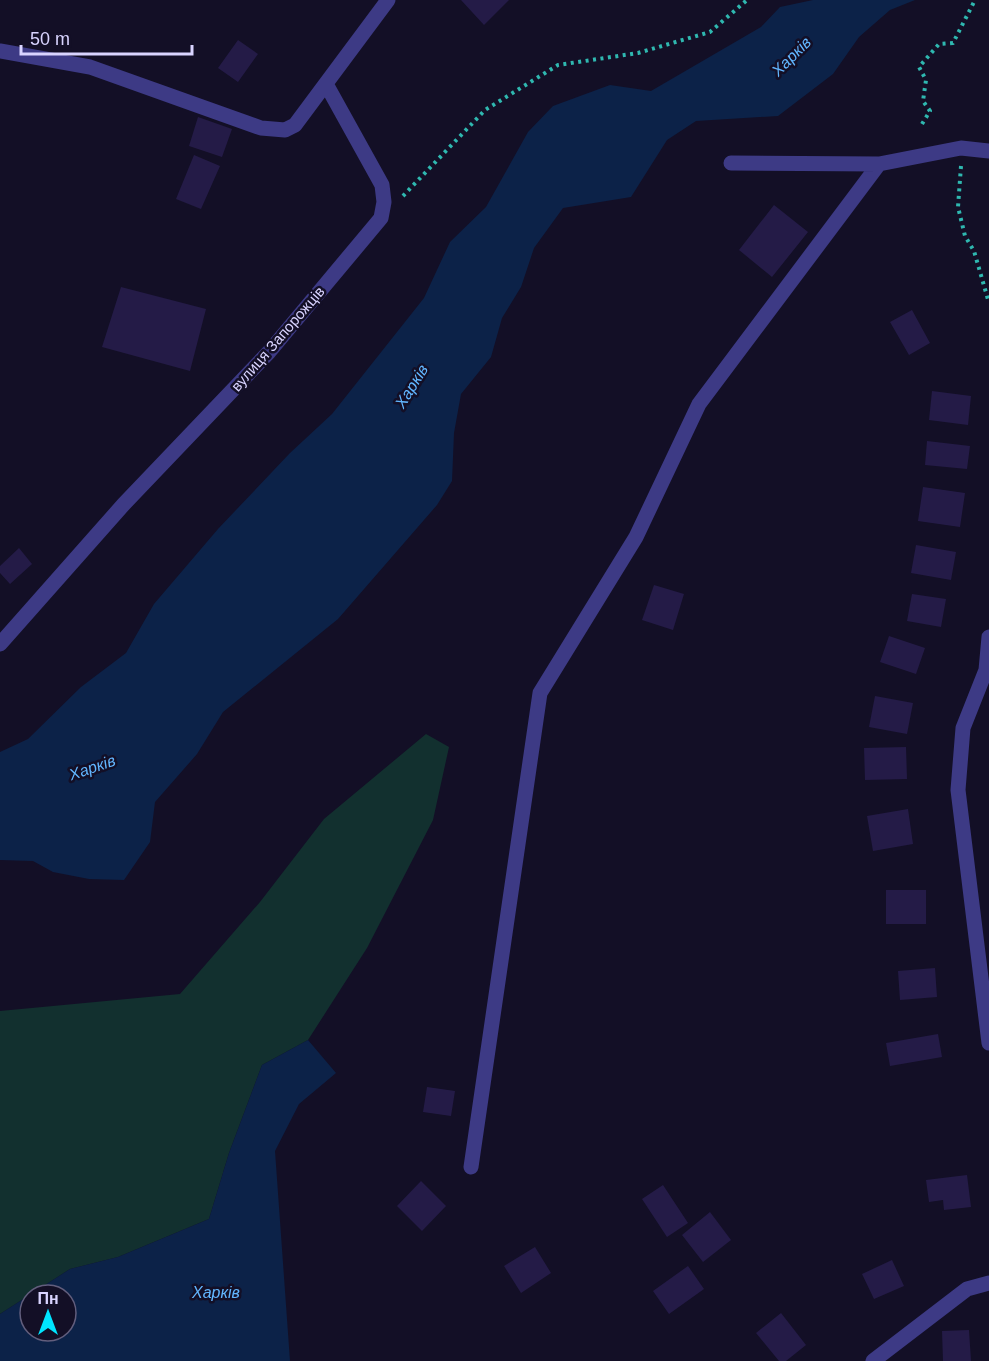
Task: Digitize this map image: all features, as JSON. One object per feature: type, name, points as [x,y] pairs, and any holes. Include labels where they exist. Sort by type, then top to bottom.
[{"type":"street","points":[[0,51],[90,67],[273,131],[295,125],[388,0]]},
{"type":"street","points":[[326,84],[382,185],[384,201],[381,218]]},
{"type":"street","points":[[731,163],[879,164],[961,148],[989,151]]},
{"type":"street","points":[[471,1167],[540,693],[636,537],[699,404],[879,164]]},
{"type":"street","name":"вулиця Запорожців","points":[[0,644],[123,505],[269,352],[381,218]]},
{"type":"street","points":[[989,637],[987,668],[963,728],[958,790],[989,1042]]},
{"type":"street","points":[[873,1361],[967,1289],[989,1283]]},
{"type":"path","points":[[381,218],[484,110],[558,65],[638,53],[710,32],[747,0]]},
{"type":"path","points":[[922,124],[930,111],[923,101],[926,80],[919,67],[939,44],[953,43],[975,0]]},
{"type":"path","points":[[961,148],[958,207],[965,236],[974,251],[989,303]]},
{"type":"green space","points":[[426,734],[449,747],[433,820],[367,948],[308,1040],[262,1065],[229,1153],[209,1219],[118,1257],[70,1269],[48,1283],[18,1283],[18,1302],[0,1314],[0,1011],[180,994],[260,902],[324,819]]},
{"type":"water","points":[[813,0],[915,0],[890,10],[859,37],[833,74],[778,116],[696,121],[667,140],[631,197],[563,208],[534,248],[521,287],[502,318],[491,357],[461,394],[454,433],[452,481],[437,505],[338,619],[223,712],[197,754],[155,802],[150,842],[124,880],[89,879],[53,872],[33,861],[0,860],[0,752],[28,739],[81,687],[126,653],[154,604],[218,529],[290,453],[332,414],[424,298],[450,242],[486,207],[528,132],[553,106],[610,85],[651,91],[761,27],[780,7]]},
{"type":"water","name":"Харків","points":[[308,1040],[336,1073],[299,1104],[275,1151],[290,1361],[0,1361],[0,1314],[18,1302],[18,1343],[78,1343],[78,1283],[48,1283],[70,1269],[118,1257],[209,1219],[229,1153],[262,1065]]},
{"type":"building","points":[[461,0],[509,0],[484,25]]},
{"type":"building","points":[[238,40],[258,54],[238,82],[218,68]]},
{"type":"building","points":[[198,117],[232,129],[222,157],[189,146]]},
{"type":"building","points":[[194,155],[220,166],[201,209],[176,199]]},
{"type":"building","points":[[774,205],[808,232],[772,277],[739,250]]},
{"type":"building","points":[[121,287],[206,309],[190,371],[102,347]]},
{"type":"building","points":[[912,310],[930,343],[909,355],[890,322]]},
{"type":"building","points":[[932,391],[971,396],[968,425],[929,420]]},
{"type":"building","points":[[927,441],[970,446],[967,469],[925,465]]},
{"type":"building","points":[[923,487],[965,493],[960,527],[918,521]]},
{"type":"building","points":[[916,545],[956,552],[951,580],[911,573]]},
{"type":"building","points":[[19,548],[32,564],[10,584],[0,573],[0,566]]},
{"type":"building","points":[[654,585],[684,594],[673,630],[642,620]]},
{"type":"building","points":[[912,594],[946,599],[941,627],[907,621]]},
{"type":"building","points":[[889,636],[925,648],[916,674],[880,662]]},
{"type":"building","points":[[875,696],[913,703],[907,734],[869,727]]},
{"type":"building","points":[[906,747],[907,779],[865,780],[864,748]]},
{"type":"building","points":[[908,809],[913,844],[873,851],[867,816]]},
{"type":"building","points":[[886,890],[926,890],[926,924],[886,924]]},
{"type":"building","points":[[935,968],[937,997],[900,1000],[898,971]]},
{"type":"building","points":[[938,1034],[942,1057],[890,1066],[886,1043]]},
{"type":"building","points":[[427,1087],[455,1091],[451,1116],[423,1112]]},
{"type":"building","points":[[967,1175],[971,1207],[944,1210],[943,1200],[929,1202],[926,1180]]},
{"type":"building","points":[[421,1181],[446,1206],[422,1231],[397,1206]]},
{"type":"building","points":[[663,1185],[688,1223],[667,1237],[642,1199]]},
{"type":"building","points":[[710,1212],[731,1240],[703,1262],[682,1235]]},
{"type":"building","points":[[535,1247],[551,1273],[521,1293],[504,1266]]},
{"type":"building","points":[[892,1260],[904,1286],[874,1299],[862,1274]]},
{"type":"building","points":[[688,1266],[704,1289],[669,1314],[653,1291]]},
{"type":"building","points":[[781,1313],[806,1345],[786,1361],[779,1361],[756,1333]]},
{"type":"building","points":[[969,1330],[971,1361],[943,1361],[942,1331]]}]
